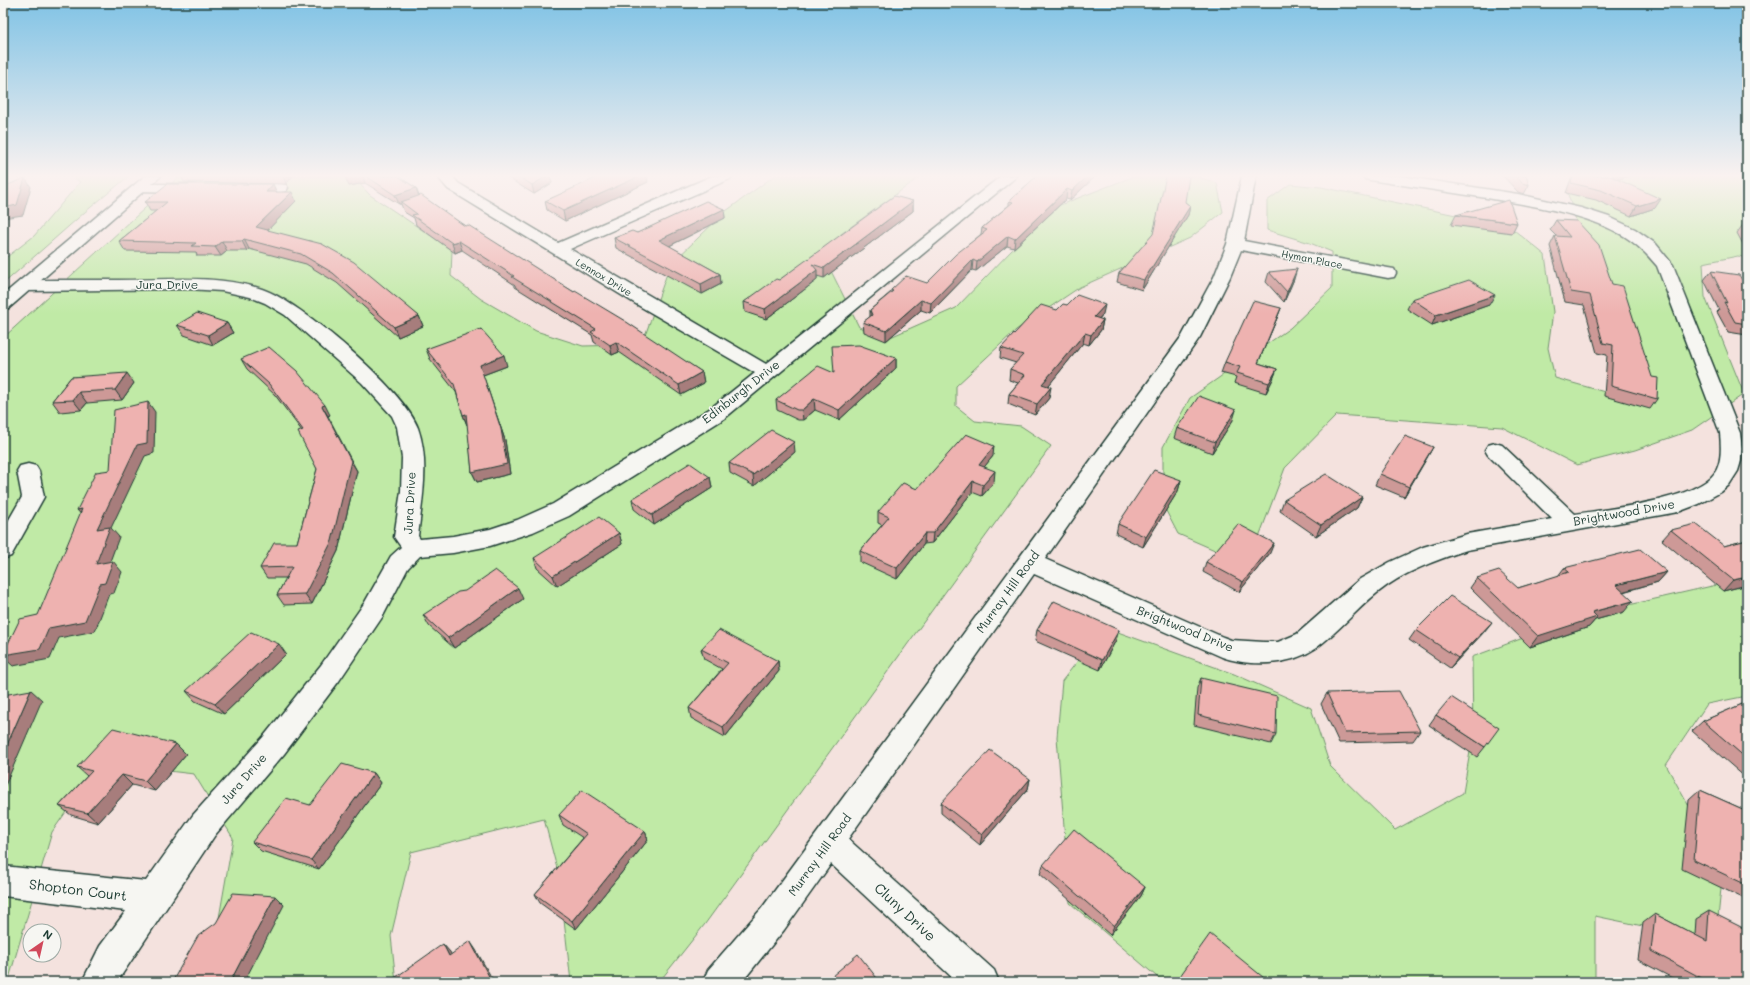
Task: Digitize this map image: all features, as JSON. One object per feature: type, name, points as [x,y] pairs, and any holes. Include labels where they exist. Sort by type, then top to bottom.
[{"type":"street","points":[[3,304],[100,222]]},
{"type":"street","name":"Lennox Drive","points":[[512,222],[768,373]]},
{"type":"street","points":[[557,249],[620,222]]},
{"type":"street","name":"Edinburgh Drive","points":[[414,548],[460,544],[491,538],[520,529],[561,510],[718,413],[954,222]]},
{"type":"street","name":"Murray Hill Road","points":[[720,982],[773,919],[1191,337],[1222,277],[1235,244],[1240,222]]},
{"type":"street","name":"Brightwood Drive","points":[[1029,562],[1214,644],[1231,650],[1264,654],[1280,652],[1306,642],[1369,586],[1398,568],[1431,553],[1467,542],[1678,504],[1698,497],[1714,487],[1724,476],[1731,462],[1732,448],[1730,433],[1662,260],[1652,249],[1630,234],[1602,222]]},
{"type":"street","name":"Hyman Place","points":[[1235,244],[1388,273]]},
{"type":"street","name":"Jura Drive","points":[[25,286],[200,285],[256,293],[289,310],[373,381],[401,416],[408,429],[411,445],[411,506],[406,536],[414,548],[399,562],[374,609],[330,673],[274,745],[204,824],[112,958],[99,982]]},
{"type":"street","points":[[1495,450],[1570,523]]},
{"type":"street","points":[[3,550],[33,497],[28,471]]},
{"type":"street","name":"Cluny Drive","points":[[829,842],[982,982]]},
{"type":"street","name":"Shopton Court","points":[[3,881],[153,898]]},
{"type":"green space","points":[[46,222],[74,222],[3,284],[3,260],[34,236]]},
{"type":"green space","points":[[130,222],[410,222],[452,250],[451,276],[481,299],[536,331],[583,346],[628,345],[646,333],[670,265],[715,222],[858,222],[841,234],[827,263],[859,327],[886,339],[956,308],[1011,251],[1042,222],[1210,222],[1190,238],[1080,287],[1016,330],[956,386],[956,406],[975,421],[1021,426],[1051,446],[705,924],[659,982],[571,982],[559,876],[544,819],[411,852],[391,936],[396,982],[233,982],[215,941],[233,838],[194,774],[100,763],[52,832],[25,923],[22,923],[22,934],[8,982],[3,982],[3,338]]},
{"type":"green space","points":[[1267,222],[1490,222],[1509,226],[1545,255],[1553,312],[1548,348],[1555,378],[1612,394],[1648,369],[1590,268],[1576,222],[1747,222],[1747,258],[1738,256],[1703,263],[1705,297],[1744,394],[1692,430],[1635,450],[1577,465],[1502,427],[1337,415],[1285,468],[1257,542],[1217,551],[1178,534],[1163,505],[1163,447],[1190,398],[1290,328],[1332,288],[1332,252],[1310,243],[1267,230]]},
{"type":"green space","points":[[1747,578],[1747,696],[1707,704],[1666,765],[1723,868],[1715,948],[1662,930],[1595,916],[1595,982],[1163,982],[1070,903],[1057,737],[1062,681],[1104,627],[1234,674],[1311,708],[1330,766],[1395,830],[1463,793],[1473,734],[1472,657],[1585,615]]},
{"type":"building","points":[[142,222],[261,222],[256,227],[322,244],[354,262],[419,316],[394,327],[333,273],[301,254],[244,239],[242,241],[222,241],[215,247],[192,246],[196,243],[119,241]]},
{"type":"building","points":[[422,222],[459,222],[465,226],[468,225],[574,292],[575,291],[625,321],[702,372],[679,385],[616,342],[610,345],[591,332],[596,329],[512,277],[514,276],[459,241],[452,243]]},
{"type":"building","points":[[661,222],[697,222],[659,240],[720,274],[701,284],[614,238],[632,231],[637,233]]},
{"type":"building","points":[[858,222],[885,222],[824,268],[812,264],[817,270],[765,309],[744,302],[776,279],[779,280]]},
{"type":"building","points":[[989,222],[1033,222],[1015,239],[1008,236],[977,262],[973,260],[931,303],[921,300],[886,331],[863,322],[872,315],[870,310],[893,291],[891,290],[906,276],[927,283],[956,254],[987,230],[982,228]]},
{"type":"building","points":[[1156,222],[1180,222],[1144,280],[1119,273],[1153,234]]},
{"type":"building","points":[[1558,222],[1578,222],[1599,245],[1612,284],[1623,286],[1652,377],[1658,378],[1657,399],[1611,386],[1613,345],[1603,343],[1590,295],[1571,292],[1555,236],[1570,237]]},
{"type":"building","points":[[1297,269],[1287,292],[1269,272]]},
{"type":"building","points":[[1711,271],[1739,275],[1747,288],[1747,324],[1735,322],[1724,302],[1727,303]]},
{"type":"building","points":[[1469,280],[1495,295],[1436,315],[1412,299]]},
{"type":"building","points":[[1077,295],[1105,305],[1094,317],[1103,320],[1091,335],[1085,333],[1042,384],[1051,387],[1037,404],[1009,394],[1025,375],[1010,369],[1023,355],[1001,348],[1041,305],[1057,310],[1063,304],[1067,305]]},
{"type":"building","points":[[1253,301],[1281,308],[1258,363],[1277,369],[1269,383],[1237,373],[1240,367],[1225,362]]},
{"type":"building","points":[[197,313],[227,323],[208,335],[177,325]]},
{"type":"building","points":[[481,329],[504,355],[480,365],[501,429],[507,464],[472,472],[466,414],[463,415],[454,384],[426,349]]},
{"type":"building","points":[[859,345],[896,358],[839,410],[814,399],[802,410],[797,410],[776,400],[818,366],[834,373],[832,346]]},
{"type":"building","points":[[269,347],[297,371],[325,405],[322,406],[351,461],[332,541],[305,594],[277,595],[292,567],[260,568],[274,543],[297,543],[317,469],[298,432],[303,430],[269,384],[241,359]]},
{"type":"building","points":[[127,373],[115,390],[79,392],[73,400],[52,401],[71,377]]},
{"type":"building","points":[[1199,396],[1236,410],[1215,442],[1177,428]]},
{"type":"building","points":[[148,402],[147,443],[137,445],[97,529],[110,527],[96,564],[113,561],[105,583],[100,584],[85,621],[49,628],[40,649],[3,655],[20,619],[38,615],[82,509],[77,510],[96,472],[110,470],[114,410]]},
{"type":"building","points":[[771,430],[794,442],[753,475],[729,463]]},
{"type":"building","points":[[966,434],[994,446],[979,465],[995,471],[983,485],[973,481],[933,533],[925,533],[897,568],[860,551],[889,517],[878,512],[903,483],[917,489]]},
{"type":"building","points":[[1405,436],[1433,447],[1409,487],[1380,474]]},
{"type":"building","points":[[690,463],[710,477],[652,515],[632,499]]},
{"type":"building","points":[[1154,470],[1181,480],[1146,537],[1118,524]]},
{"type":"building","points":[[1326,474],[1362,497],[1321,525],[1284,500]]},
{"type":"building","points":[[599,517],[619,533],[553,576],[534,558]]},
{"type":"building","points":[[1238,524],[1274,543],[1243,582],[1206,562]]},
{"type":"building","points":[[1696,524],[1724,546],[1747,540],[1747,577],[1733,580],[1671,530]]},
{"type":"building","points":[[1640,549],[1667,572],[1616,585],[1633,601],[1592,612],[1597,617],[1538,636],[1477,578],[1499,571],[1518,588],[1569,572],[1564,568]]},
{"type":"building","points":[[495,570],[518,588],[448,638],[423,615],[458,592],[465,591]]},
{"type":"building","points":[[1450,596],[1492,622],[1458,658],[1416,630]]},
{"type":"building","points":[[1054,601],[1119,630],[1102,660],[1037,630]]},
{"type":"building","points":[[719,630],[778,661],[723,727],[689,708],[728,663],[701,649]]},
{"type":"building","points":[[251,632],[279,644],[215,704],[186,691]]},
{"type":"building","points":[[1201,678],[1277,696],[1276,734],[1198,715]]},
{"type":"building","points":[[31,690],[3,754],[3,695]]},
{"type":"building","points":[[1399,691],[1420,731],[1345,733],[1327,693]]},
{"type":"building","points":[[1451,697],[1499,728],[1485,747],[1436,715]]},
{"type":"building","points":[[1747,702],[1747,759],[1703,721]]},
{"type":"building","points":[[113,728],[176,744],[145,781],[122,775],[87,813],[59,806],[92,771],[77,767]]},
{"type":"building","points":[[990,750],[1030,779],[982,835],[941,803]]},
{"type":"building","points":[[342,764],[374,773],[311,860],[252,842],[286,798],[310,805]]},
{"type":"building","points":[[582,790],[645,831],[572,921],[535,894],[587,834],[559,815]]},
{"type":"building","points":[[1700,790],[1747,811],[1747,885],[1694,860]]},
{"type":"building","points":[[1074,829],[1145,887],[1114,926],[1043,865]]},
{"type":"building","points":[[233,893],[275,896],[230,982],[172,982],[198,936],[216,923]]},
{"type":"building","points":[[1709,911],[1747,930],[1747,982],[1709,982],[1651,951],[1655,914],[1707,941]]},
{"type":"building","points":[[1210,934],[1269,982],[1187,982],[1180,976]]},
{"type":"building","points":[[470,941],[491,980],[488,982],[389,982],[443,944],[449,956]]},
{"type":"building","points":[[858,954],[880,982],[825,982]]}]
